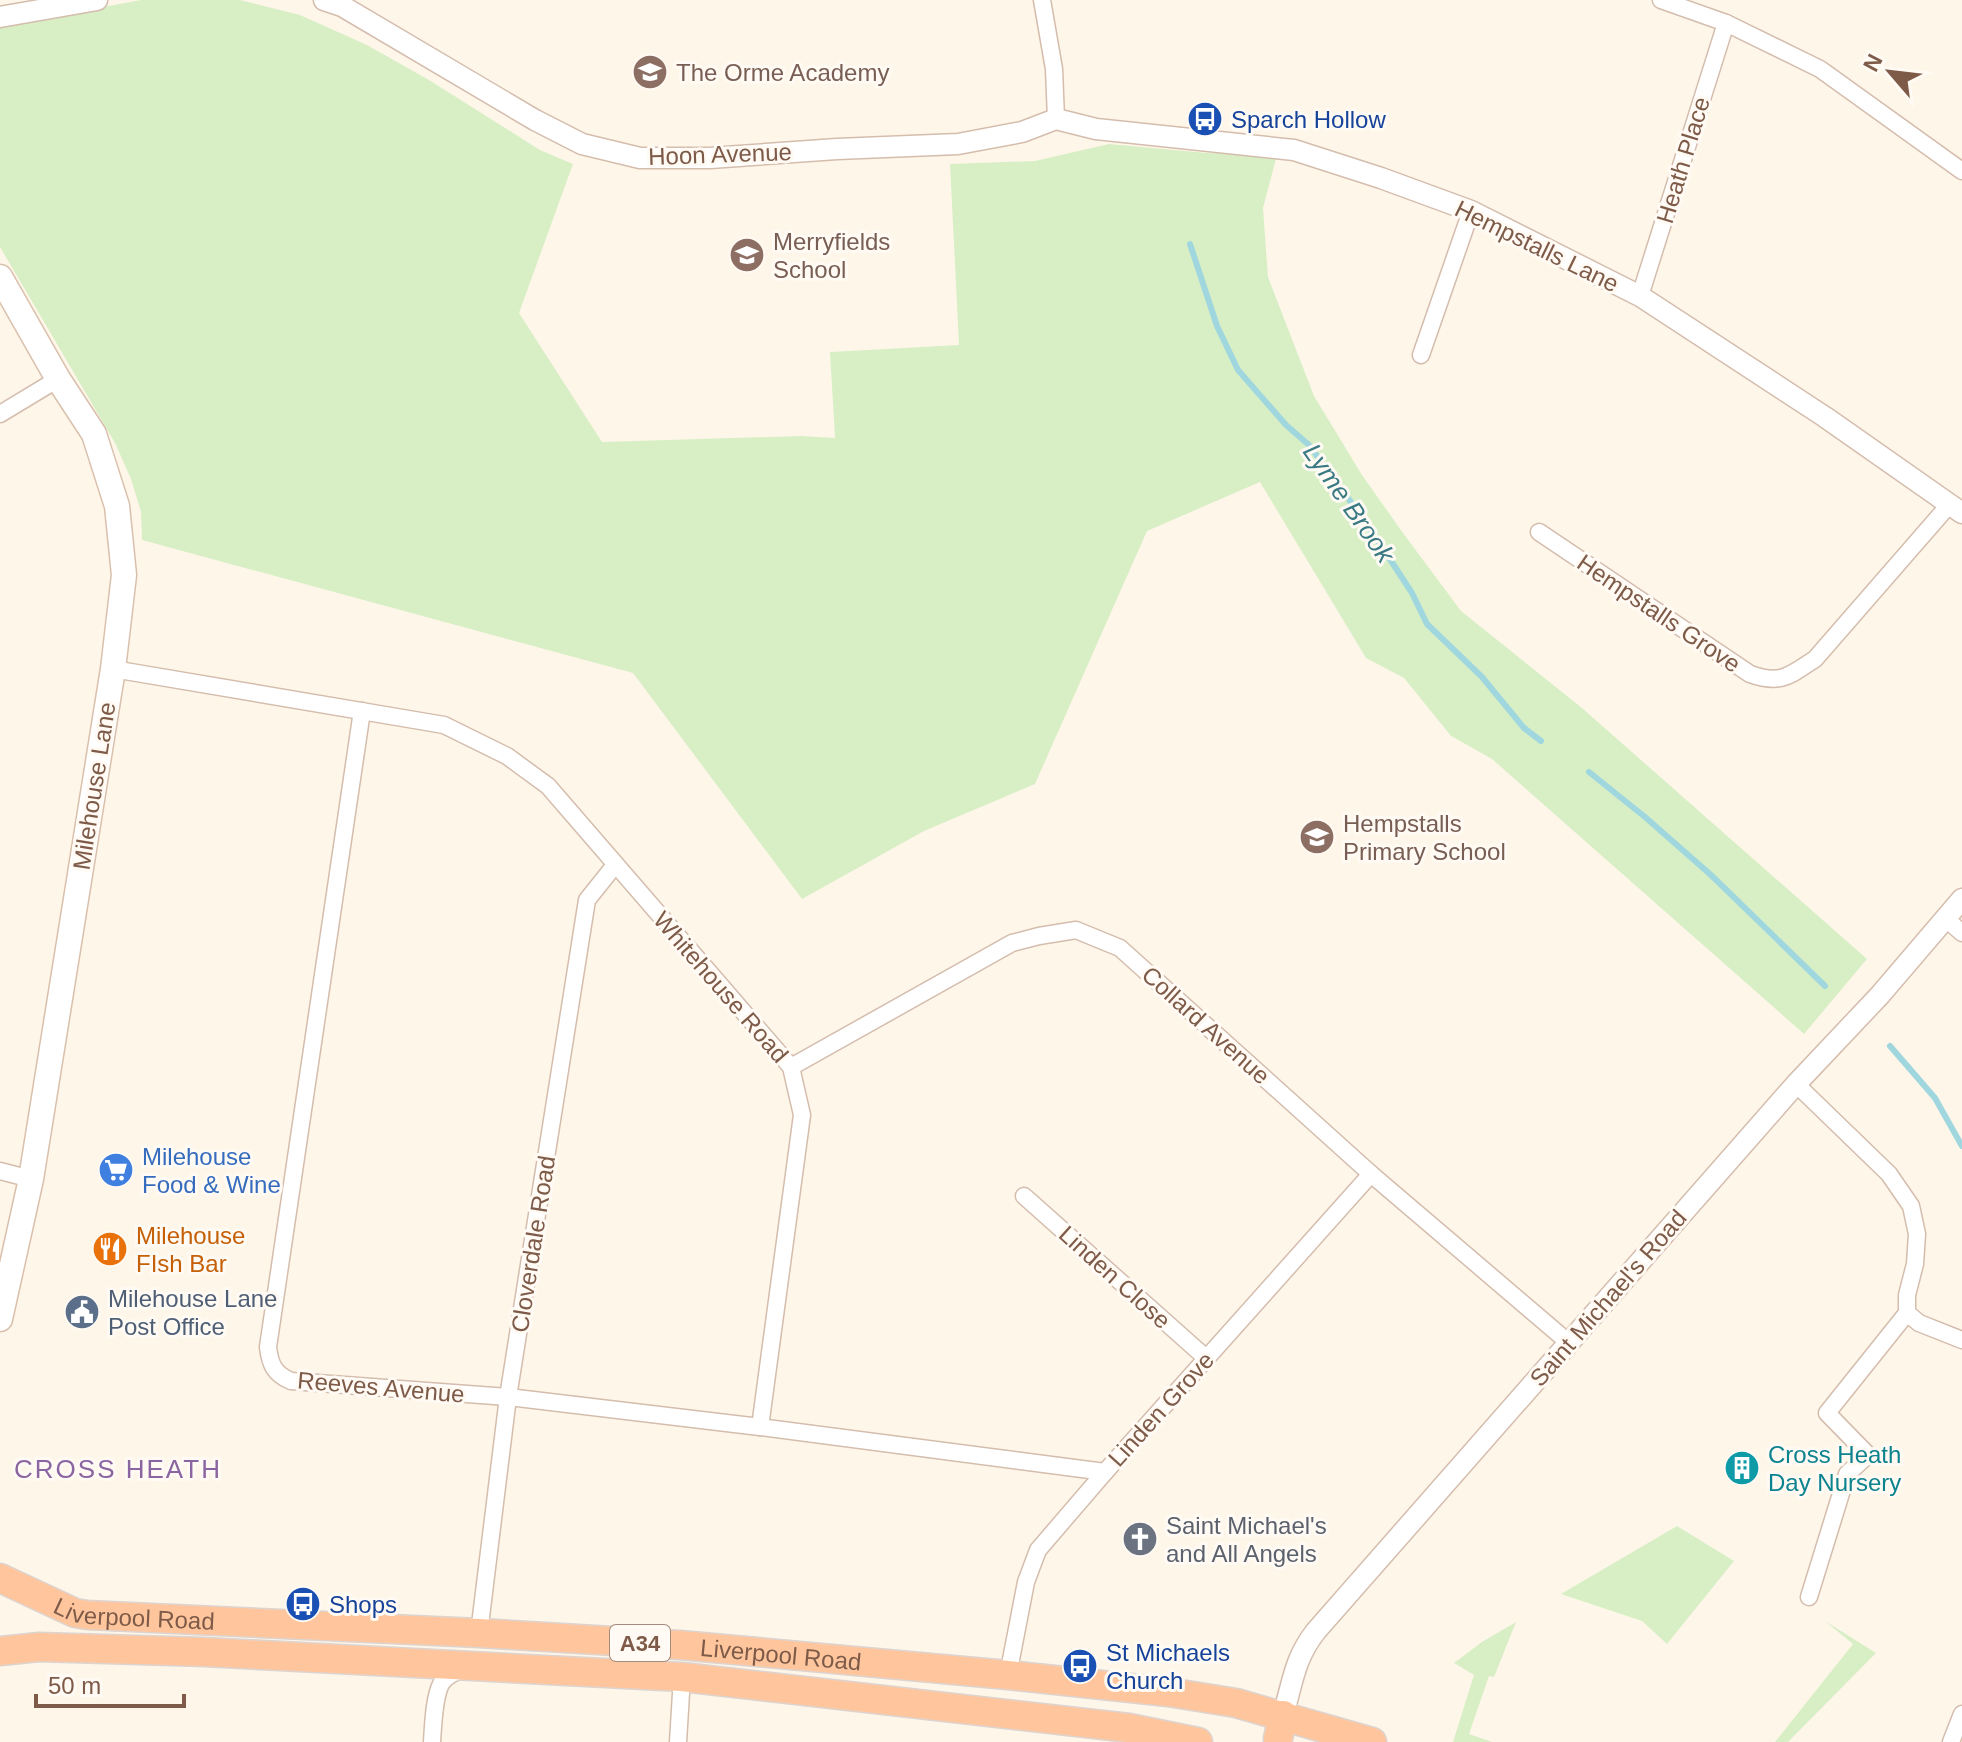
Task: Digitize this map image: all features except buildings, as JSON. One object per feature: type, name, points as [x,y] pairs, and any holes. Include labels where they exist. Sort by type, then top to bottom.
[{"type":"highway","name":"Liverpool Road","points":[[0,1578],[75,1613],[87,1615],[680,1645],[1008,1675],[1168,1692],[1236,1703],[1280,1735],[1372,1742]]},
{"type":"highway","name":"Liverpool Road","points":[[0,1651],[39,1647],[204,1652],[682,1677],[1129,1728],[1198,1742]]},
{"type":"main road","name":"Milehouse Lane","points":[[0,277],[58,379],[94,434],[117,506],[124,575],[113,669],[31,1179],[0,1319]]},
{"type":"street","points":[[0,17],[97,0]]},
{"type":"street","name":"Hoon Avenue","points":[[324,0],[342,6],[535,120],[582,144],[640,158],[710,158],[958,144],[1022,132],[1056,119]]},
{"type":"street","points":[[1042,0],[1054,69],[1056,119]]},
{"type":"street","points":[[1661,0],[1726,23],[1820,69],[1962,171]]},
{"type":"street","name":"Heath Place","points":[[1640,296],[1726,23]]},
{"type":"street","name":"Hempstalls Lane","points":[[1056,119],[1096,129],[1294,150],[1471,211],[1640,296],[1825,417],[1955,509]]},
{"type":"street","points":[[1421,355],[1471,211]]},
{"type":"street","points":[[0,414],[58,379]]},
{"type":"street","name":"Hempstalls Grove","points":[[1539,532],[1750,674],[1768,680],[1791,675],[1815,659],[1955,509]]},
{"type":"street","name":"Whitehouse Road","points":[[113,669],[444,725],[507,756],[548,786],[791,1067],[802,1115],[760,1427]]},
{"type":"street","name":"Reeves Avenue","points":[[362,711],[270,1331],[268,1347],[272,1368],[291,1381],[508,1397],[1105,1472]]},
{"type":"street","name":"Cloverdale Road","points":[[479,1633],[508,1397],[587,900],[615,865]]},
{"type":"street","name":"Saint Michael's Road","points":[[1280,1735],[1298,1661],[1316,1631],[1962,899]]},
{"type":"street","points":[[1945,918],[1962,933]]},
{"type":"street","name":"Collard Avenue","points":[[791,1067],[1012,943],[1076,930],[1120,948],[1371,1174],[1568,1342]]},
{"type":"street","points":[[1796,1084],[1889,1174],[1911,1206],[1917,1234],[1907,1313],[1827,1413],[1868,1455],[1847,1474],[1809,1597]]},
{"type":"street","points":[[0,1171],[31,1179]]},
{"type":"street","name":"Linden Grove","points":[[1008,1675],[1026,1582],[1038,1550],[1371,1174]]},
{"type":"street","name":"Linden Close","points":[[1024,1196],[1206,1358]]},
{"type":"street","points":[[1907,1313],[1919,1323],[1962,1340]]},
{"type":"street","points":[[432,1742],[434,1713],[441,1684],[451,1674],[471,1666]]},
{"type":"street","points":[[678,1742],[682,1677]]},
{"type":"street","points":[[1951,1742],[1962,1714]]},
{"type":"green space","points":[[141,0],[240,0],[300,15],[367,45],[540,150],[573,164],[519,313],[602,442],[801,436],[835,438],[830,352],[959,345],[950,164],[1035,161],[1109,144],[1207,153],[1277,155],[1263,208],[1268,277],[1314,396],[1362,475],[1403,533],[1461,611],[1582,708],[1867,959],[1804,1034],[1492,759],[1451,736],[1404,678],[1366,658],[1260,482],[1147,531],[1035,784],[924,831],[802,899],[633,673],[142,540],[141,512],[115,443],[0,247],[0,26]]},
{"type":"green space","points":[[1677,1526],[1734,1561],[1667,1644],[1642,1621],[1561,1594]]},
{"type":"green space","points":[[1825,1621],[1876,1653],[1788,1742],[1775,1742],[1853,1644]]},
{"type":"green space","points":[[1516,1622],[1494,1677],[1489,1676],[1469,1734],[1492,1742],[1453,1742],[1474,1675],[1454,1663]]},
{"type":"waterway","name":"Lyme Brook","points":[[1190,244],[1217,326],[1238,370],[1286,425],[1309,445],[1367,524],[1412,593],[1427,624],[1482,677],[1524,728],[1541,741]]},
{"type":"waterway","name":"Lyme Brook","points":[[1589,772],[1711,875],[1825,986]]},
{"type":"waterway","points":[[1890,1046],[1935,1098],[1962,1146]]},
{"type":"place","name":"The Orme Academy","points":[[650,72]]},
{"type":"place","name":"Sparch Hollow","points":[[1205,119]]},
{"type":"place","name":"Merryfields School","points":[[747,255]]},
{"type":"place","name":"Hempstalls Primary School","points":[[1317,837]]},
{"type":"place","name":"Milehouse Food & Wine","points":[[116,1170]]},
{"type":"place","name":"Milehouse FIsh Bar","points":[[110,1249]]},
{"type":"place","name":"Milehouse Lane Post Office","points":[[82,1312]]},
{"type":"place","name":"Cross Heath Day Nursery","points":[[1742,1468]]},
{"type":"place","name":"Saint Michael's and All Angels","points":[[1140,1539]]},
{"type":"place","name":"Shops","points":[[303,1604]]},
{"type":"place","name":"St Michaels Church","points":[[1080,1666]]},
{"type":"district","name":"CROSS HEATH","points":[[118,1469]]}]
